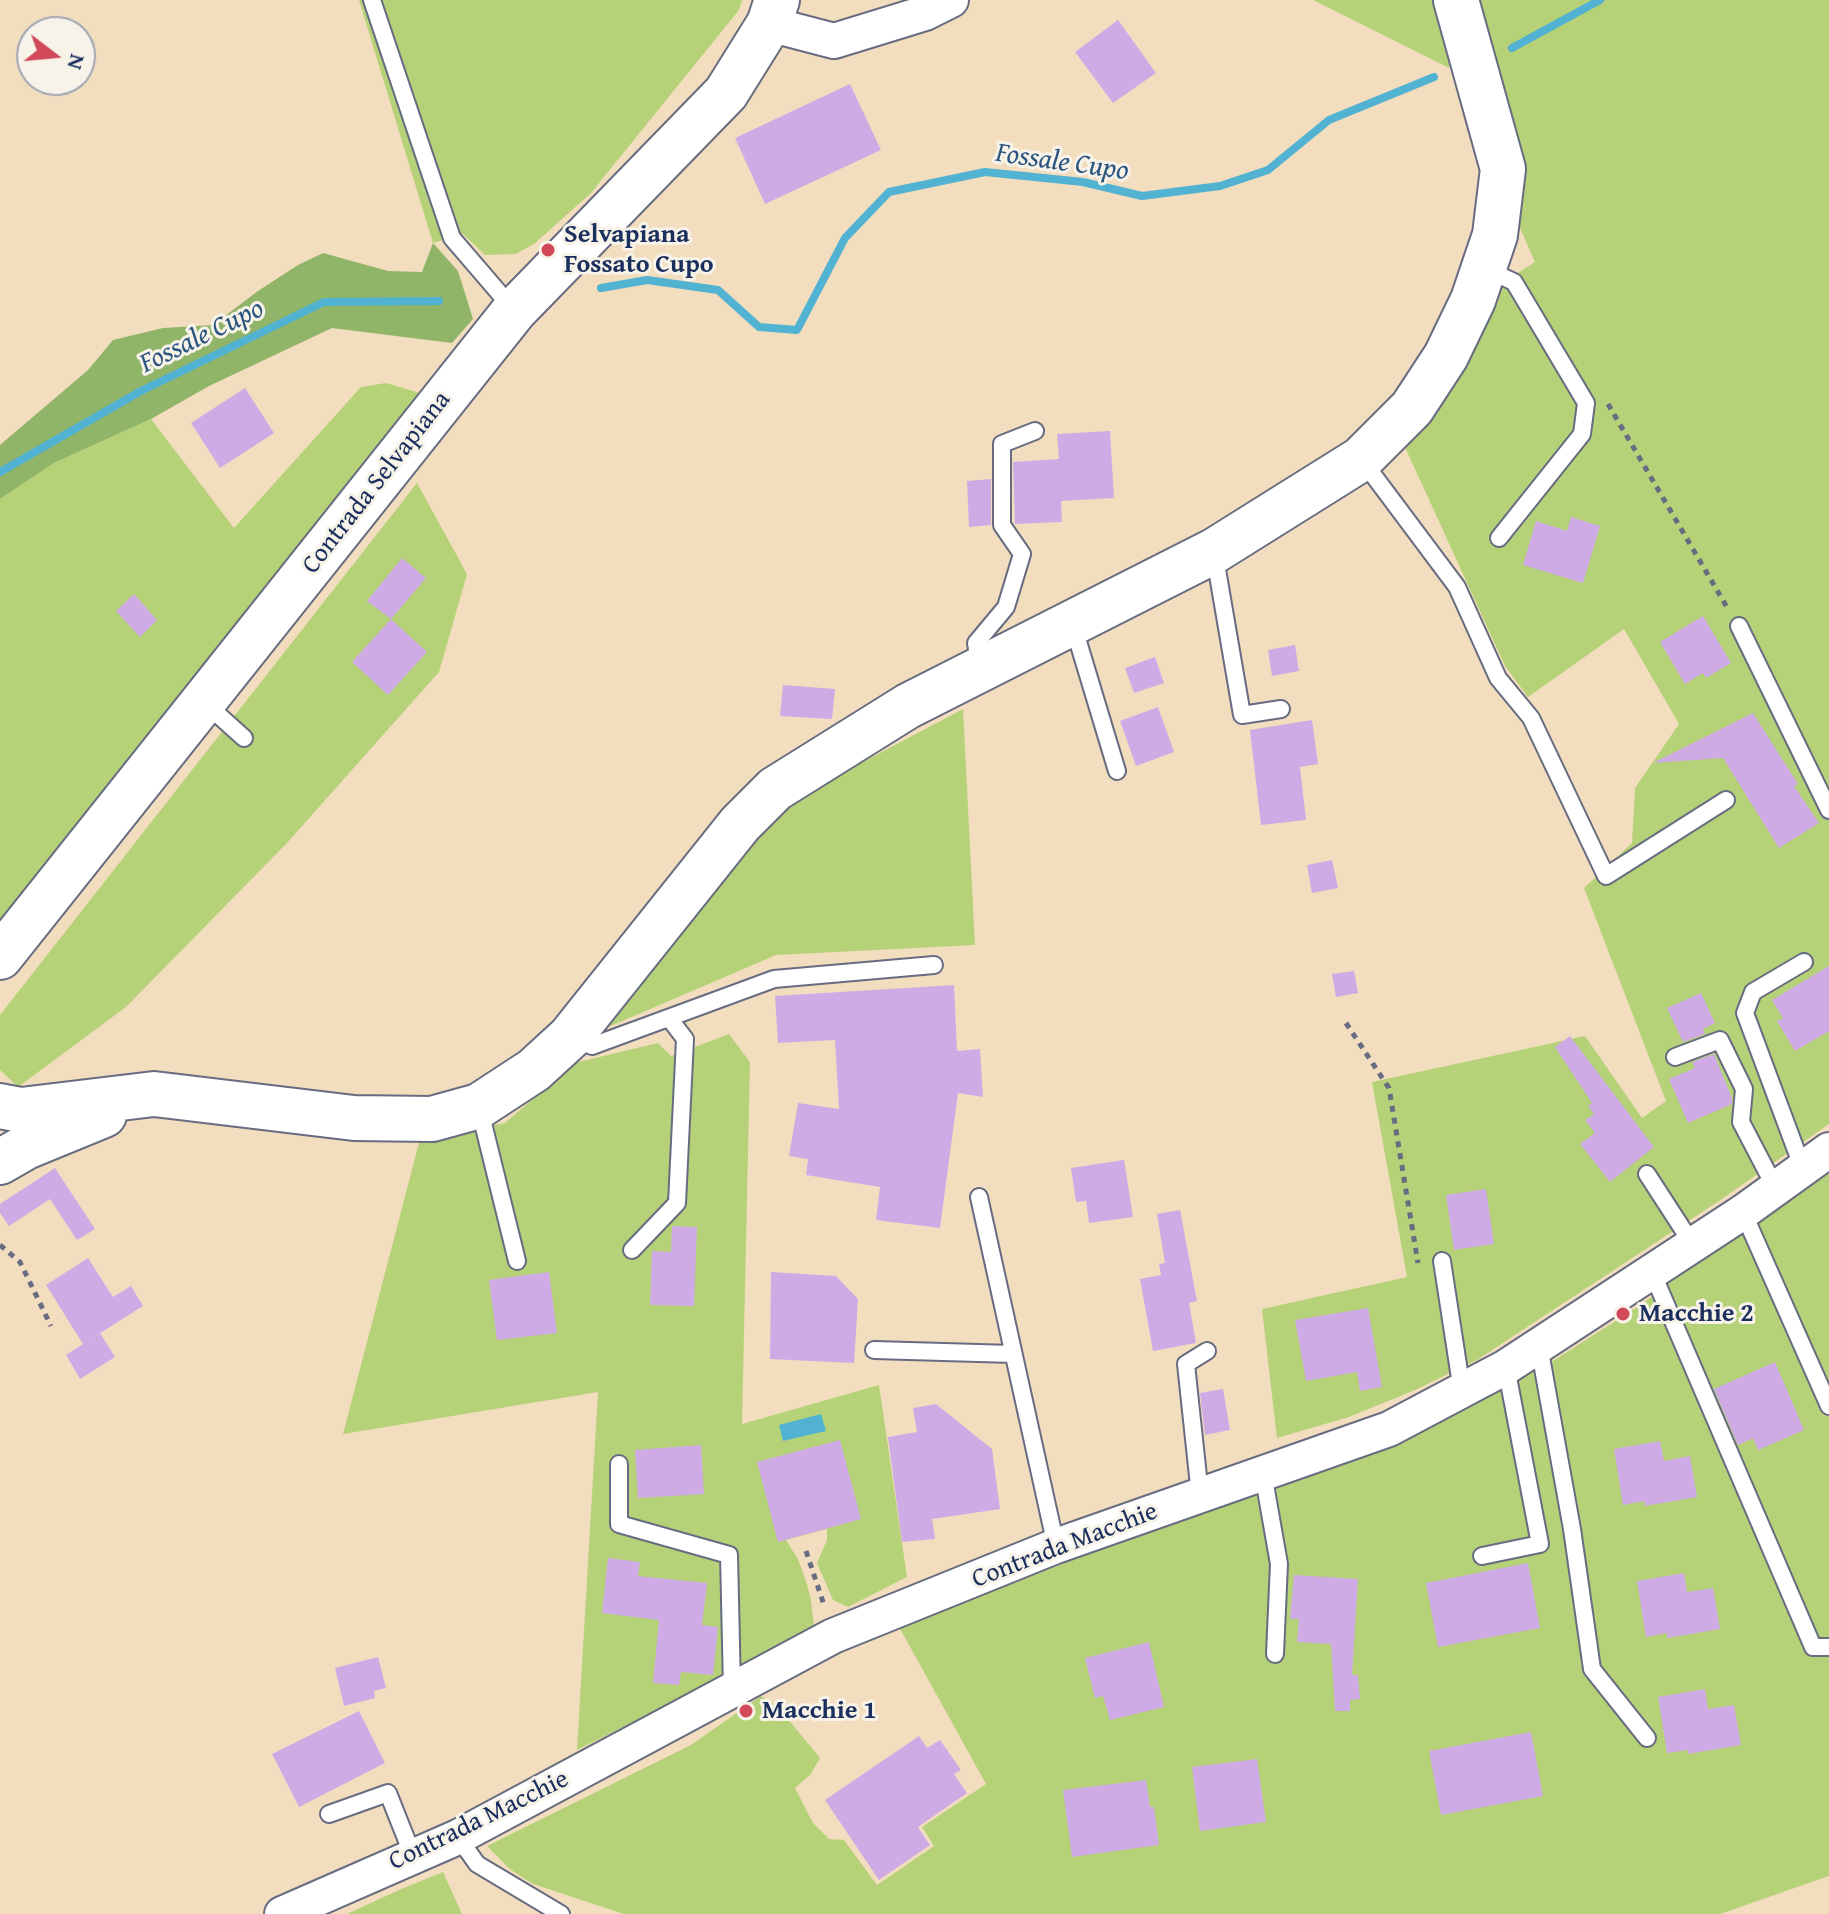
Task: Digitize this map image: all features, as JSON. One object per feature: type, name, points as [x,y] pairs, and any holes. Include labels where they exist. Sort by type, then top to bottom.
[{"type":"main road","points":[[0,1106],[21,1110],[154,1094],[354,1118],[432,1119],[479,1106],[534,1070],[570,1037],[740,824],[775,789],[908,706],[1214,551],[1361,459],[1412,408],[1437,369],[1473,300],[1495,235],[1503,169],[1456,0]]},
{"type":"main road","name":"Contrada Selvapiana","points":[[0,957],[514,311],[726,93],[773,12]]},
{"type":"main road","points":[[0,1162],[26,1147],[154,1094]]},
{"type":"street","name":"Contrada Selvapiana","points":[[773,12],[834,41],[925,13],[951,0]]},
{"type":"street","name":"Contrada Macchie","points":[[282,1914],[458,1837],[833,1636],[1056,1546],[1389,1429],[1506,1367],[1743,1212],[1816,1160]]},
{"type":"lane","points":[[372,0],[452,238],[514,311]]},
{"type":"lane","points":[[1485,268],[1514,282],[1586,403],[1582,434],[1499,538]]},
{"type":"lane","points":[[980,670],[976,643],[1006,607],[1022,554],[1002,525],[1002,444],[1035,431]]},
{"type":"lane","points":[[1361,459],[1457,587],[1498,678],[1531,718],[1606,876],[1726,800]]},
{"type":"lane","points":[[1214,551],[1242,715],[1281,709]]},
{"type":"lane","points":[[1072,624],[1117,771]]},
{"type":"lane","points":[[1739,626],[1829,810]]},
{"type":"lane","points":[[204,701],[244,738]]},
{"type":"lane","points":[[1804,962],[1753,992],[1745,1013],[1816,1160]]},
{"type":"lane","points":[[570,1037],[592,1046],[774,979],[934,965]]},
{"type":"lane","points":[[632,1250],[677,1203],[685,1039],[669,1018]]},
{"type":"lane","points":[[1675,1057],[1720,1040],[1744,1089],[1741,1122],[1776,1189]]},
{"type":"lane","points":[[479,1106],[517,1261]]},
{"type":"lane","points":[[1647,1174],[1693,1245]]},
{"type":"lane","points":[[979,1197],[1056,1546]]},
{"type":"lane","points":[[1743,1212],[1829,1406]]},
{"type":"lane","points":[[1442,1261],[1462,1391]]},
{"type":"lane","points":[[1652,1272],[1813,1647],[1829,1647]]},
{"type":"lane","points":[[1539,1346],[1572,1529],[1592,1669],[1647,1738]]},
{"type":"lane","points":[[874,1350],[1013,1354]]},
{"type":"lane","points":[[1200,1495],[1186,1364],[1207,1351]]},
{"type":"lane","points":[[1482,1556],[1540,1544],[1506,1367]]},
{"type":"lane","points":[[619,1464],[619,1524],[729,1555],[732,1689]]},
{"type":"lane","points":[[1263,1473],[1279,1564],[1275,1654]]},
{"type":"lane","points":[[329,1814],[388,1793],[413,1856]]},
{"type":"lane","points":[[458,1837],[477,1864],[561,1914]]},
{"type":"path","points":[[1602,393],[1739,626]]},
{"type":"path","points":[[1346,1023],[1389,1088],[1421,1276]]},
{"type":"path","points":[[0,1245],[20,1262],[51,1326]]},
{"type":"path","points":[[806,1551],[833,1636]]},
{"type":"green space","points":[[359,0],[742,0],[739,10],[591,193],[534,244],[516,254],[485,255],[463,234],[433,243]]},
{"type":"green space","points":[[1313,0],[1441,0],[1450,30],[1449,68]]},
{"type":"green space","points":[[1477,0],[1829,0],[1829,1124],[1719,1201],[1477,1360],[1349,1417],[1277,1438],[1262,1309],[1407,1277],[1372,1082],[1585,1036],[1642,1118],[1666,1101],[1584,888],[1632,843],[1635,788],[1679,724],[1624,629],[1528,697],[1505,666],[1404,445],[1496,287],[1535,262],[1516,219],[1524,169]]},
{"type":"green space","points":[[433,243],[458,271],[473,319],[452,343],[332,328],[209,386],[151,419],[54,463],[0,499],[0,445],[88,370],[113,340],[163,328],[213,325],[258,291],[323,253],[388,271],[422,272]]},
{"type":"green space","points":[[386,383],[420,393],[116,784],[0,922],[0,499],[54,463],[151,419],[234,528],[361,387]]},
{"type":"green space","points":[[417,483],[467,574],[439,672],[287,843],[126,1007],[18,1087],[0,1070],[0,1015]]},
{"type":"green space","points":[[963,709],[975,945],[776,955],[592,1034],[719,875],[795,798]]},
{"type":"green space","points":[[729,1034],[750,1062],[742,1424],[879,1385],[907,1577],[848,1607],[833,1600],[817,1563],[827,1540],[827,1529],[786,1540],[798,1559],[806,1581],[814,1626],[744,1667],[577,1750],[598,1392],[343,1434],[420,1139],[505,1123],[574,1063],[658,1043],[671,1056]]},
{"type":"green space","points":[[1829,1170],[1829,1876],[1720,1914],[624,1914],[533,1884],[511,1870],[487,1846],[691,1745],[761,1696],[778,1707],[820,1758],[810,1775],[795,1788],[813,1823],[829,1839],[844,1840],[877,1885],[934,1846],[922,1827],[986,1784],[899,1627],[993,1584],[1012,1584],[1212,1504],[1420,1430],[1492,1395],[1556,1359],[1642,1304],[1735,1233]]},
{"type":"green space","points":[[443,1872],[462,1914],[347,1914],[399,1890]]},
{"type":"water","points":[[821,1414],[826,1431],[783,1441],[779,1425]]},
{"type":"building","points":[[1118,20],[1156,73],[1113,103],[1075,52]]},
{"type":"building","points":[[850,84],[881,150],[765,204],[735,138]]},
{"type":"building","points":[[245,388],[274,433],[220,468],[191,423]]},
{"type":"building","points":[[1110,431],[1114,498],[1061,501],[1062,522],[1015,524],[1013,462],[1059,459],[1057,434]]},
{"type":"building","points":[[991,479],[991,525],[969,527],[967,481]]},
{"type":"building","points":[[1571,517],[1600,526],[1583,583],[1523,565],[1536,521],[1567,531]]},
{"type":"building","points":[[402,558],[426,578],[391,619],[367,601]]},
{"type":"building","points":[[134,594],[157,620],[140,637],[116,611]]},
{"type":"building","points":[[1703,616],[1731,663],[1706,678],[1703,673],[1685,684],[1660,642]]},
{"type":"building","points":[[391,619],[427,652],[388,695],[352,662]]},
{"type":"building","points":[[1295,645],[1299,671],[1272,676],[1268,650]]},
{"type":"building","points":[[1155,657],[1164,683],[1134,693],[1125,668]]},
{"type":"building","points":[[783,685],[835,689],[832,719],[780,716]]},
{"type":"building","points":[[1158,707],[1174,752],[1136,766],[1120,721]]},
{"type":"building","points":[[1753,713],[1798,784],[1794,786],[1819,823],[1779,848],[1723,758],[1653,763]]},
{"type":"building","points":[[1312,720],[1318,764],[1300,767],[1306,820],[1261,825],[1250,730]]},
{"type":"building","points":[[1332,860],[1338,888],[1312,893],[1307,865]]},
{"type":"building","points":[[1829,966],[1829,1031],[1795,1051],[1777,1021],[1783,1018],[1772,1000]]},
{"type":"building","points":[[1354,971],[1358,993],[1336,997],[1332,974]]},
{"type":"building","points":[[954,985],[957,1051],[980,1049],[983,1097],[958,1093],[940,1228],[876,1220],[880,1187],[806,1175],[808,1159],[789,1156],[798,1103],[839,1109],[835,1040],[778,1043],[775,996]]},
{"type":"building","points":[[1701,993],[1715,1023],[1703,1029],[1705,1034],[1683,1042],[1667,1008]]},
{"type":"building","points":[[1570,1036],[1654,1147],[1610,1182],[1580,1144],[1595,1133],[1585,1120],[1594,1114],[1588,1106],[1592,1103],[1555,1047]]},
{"type":"building","points":[[1714,1054],[1732,1104],[1688,1123],[1669,1079],[1695,1068],[1692,1062]]},
{"type":"building","points":[[1124,1160],[1133,1217],[1089,1223],[1086,1201],[1076,1202],[1071,1168]]},
{"type":"building","points":[[55,1168],[95,1229],[77,1240],[50,1199],[9,1226],[0,1213],[0,1204]]},
{"type":"building","points":[[1486,1189],[1494,1244],[1454,1250],[1446,1195]]},
{"type":"building","points":[[1180,1210],[1197,1301],[1189,1303],[1196,1343],[1153,1351],[1140,1279],[1161,1275],[1159,1264],[1165,1263],[1157,1214]]},
{"type":"building","points":[[672,1226],[697,1227],[694,1306],[650,1305],[652,1251],[671,1252]]},
{"type":"building","points":[[88,1258],[113,1297],[131,1286],[143,1306],[83,1344],[46,1285]]},
{"type":"building","points":[[549,1272],[557,1333],[497,1340],[489,1280]]},
{"type":"building","points":[[771,1272],[836,1276],[858,1299],[854,1363],[770,1359]]},
{"type":"building","points":[[1368,1308],[1382,1387],[1360,1391],[1357,1372],[1306,1381],[1295,1320]]},
{"type":"building","points":[[100,1333],[115,1357],[80,1379],[66,1355]]},
{"type":"building","points":[[1775,1362],[1804,1430],[1758,1450],[1753,1438],[1738,1445],[1714,1389]]},
{"type":"building","points":[[1223,1389],[1230,1430],[1205,1435],[1200,1393]]},
{"type":"building","points":[[936,1404],[992,1449],[1000,1509],[932,1519],[935,1539],[902,1542],[888,1437],[917,1432],[913,1408]]},
{"type":"building","points":[[840,1440],[861,1519],[778,1542],[757,1462]]},
{"type":"building","points":[[1660,1441],[1664,1461],[1690,1456],[1697,1497],[1645,1506],[1644,1501],[1623,1505],[1614,1449]]},
{"type":"building","points":[[701,1445],[704,1494],[638,1498],[635,1450]]},
{"type":"building","points":[[608,1558],[640,1562],[638,1576],[707,1583],[702,1625],[718,1627],[713,1675],[681,1672],[679,1685],[653,1683],[659,1620],[602,1613]]},
{"type":"building","points":[[1528,1563],[1540,1628],[1438,1647],[1426,1583]]},
{"type":"building","points":[[1684,1573],[1687,1592],[1713,1588],[1720,1629],[1667,1638],[1667,1633],[1646,1637],[1637,1581]]},
{"type":"building","points":[[1294,1575],[1358,1579],[1352,1675],[1358,1675],[1360,1699],[1350,1700],[1350,1711],[1335,1711],[1331,1644],[1297,1642],[1299,1619],[1290,1619]]},
{"type":"building","points":[[1149,1642],[1164,1707],[1110,1720],[1103,1696],[1095,1698],[1085,1658]]},
{"type":"building","points":[[378,1657],[386,1688],[374,1691],[375,1698],[344,1706],[335,1668]]},
{"type":"building","points":[[1705,1689],[1708,1709],[1734,1705],[1741,1745],[1688,1754],[1688,1750],[1667,1753],[1658,1697]]},
{"type":"building","points":[[359,1711],[385,1763],[299,1807],[272,1754]]},
{"type":"building","points":[[1531,1732],[1543,1796],[1441,1815],[1429,1751]]},
{"type":"building","points":[[919,1736],[927,1748],[940,1740],[961,1770],[954,1774],[967,1793],[918,1827],[930,1845],[879,1880],[825,1800]]},
{"type":"building","points":[[1257,1759],[1266,1822],[1200,1831],[1192,1767]]},
{"type":"building","points":[[1146,1780],[1150,1807],[1154,1807],[1159,1845],[1072,1857],[1063,1790]]},
{"type":"waterway","name":"Fossale Cupo","points":[[1512,48],[1600,0]]},
{"type":"waterway","name":"Fossale Cupo","points":[[601,288],[647,280],[718,290],[759,327],[797,330],[845,238],[889,192],[985,172],[1083,182],[1142,196],[1220,186],[1268,170],[1329,120],[1434,77]]},
{"type":"waterway","name":"Fossale Cupo","points":[[0,472],[141,391],[324,302],[439,301]]},
{"type":"place","name":"Selvapiana Fossato Cupo","points":[[548,250]]},
{"type":"place","name":"Macchie 2","points":[[1623,1314]]},
{"type":"place","name":"Macchie 1","points":[[746,1711]]}]
